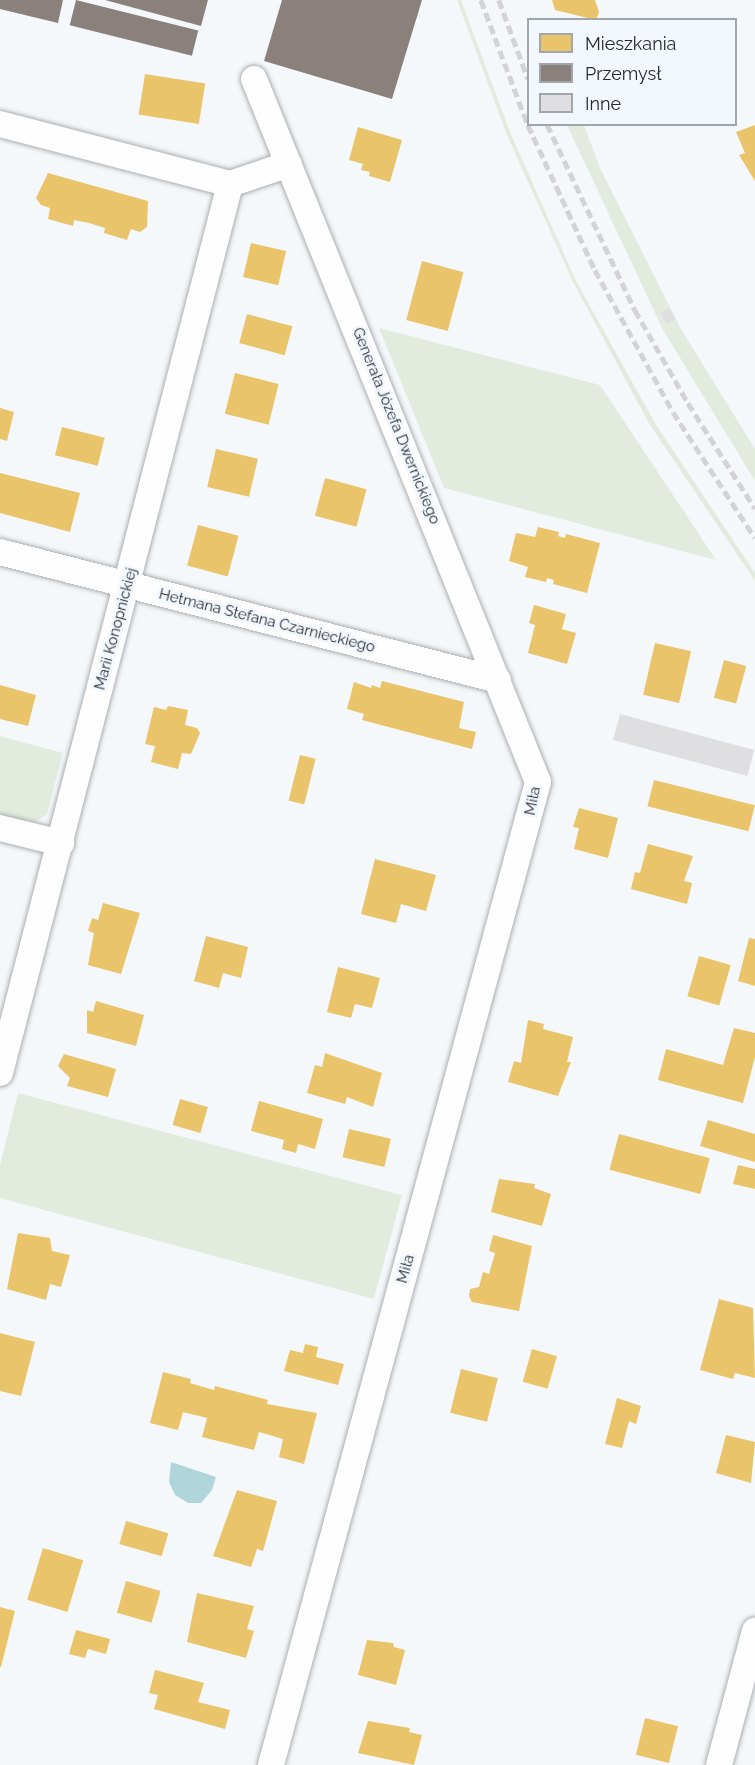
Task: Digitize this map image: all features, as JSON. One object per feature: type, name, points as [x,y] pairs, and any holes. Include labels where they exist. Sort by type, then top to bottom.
[{"type":"street","name":"Generała Józefa Dwernickiego","points":[[254,79],[536,774]]},
{"type":"street","points":[[0,124],[230,183],[288,164]]},
{"type":"street","name":"Marii Konopnickiej","points":[[0,1073],[128,586],[230,183]]},
{"type":"street","name":"Hetmana Stefana Czarnieckiego","points":[[0,552],[498,680]]},
{"type":"street","name":"Miła","points":[[271,1765],[538,789],[536,774]]},
{"type":"street","points":[[0,828],[61,843]]},
{"type":"street","points":[[719,1765],[755,1631]]},
{"type":"shaded area","points":[[457,0],[461,0],[510,132],[576,281],[655,423],[755,573],[755,581],[650,425],[573,282],[507,135]]},
{"type":"shaded area","points":[[567,126],[584,126],[600,168],[681,329],[755,449],[755,481],[663,330]]},
{"type":"shaded area","points":[[379,328],[600,385],[716,560],[444,488]]},
{"type":"shaded area","points":[[0,736],[63,753],[47,814],[32,824],[0,815]]},
{"type":"shaded area","points":[[18,1093],[402,1195],[374,1299],[0,1198],[0,1165]]},
{"type":"water","points":[[171,1462],[216,1477],[212,1490],[201,1503],[188,1503],[175,1495],[169,1482]]},
{"type":"building: Mieszkania","points":[[552,0],[595,0],[599,12],[597,18],[588,18],[555,10]]},
{"type":"building: Mieszkania","points":[[145,74],[205,84],[199,124],[139,114]]},
{"type":"building: Mieszkania","points":[[755,125],[755,181],[739,155],[745,153],[736,132]]},
{"type":"building: Mieszkania","points":[[358,127],[402,140],[390,182],[369,176],[370,172],[361,170],[363,164],[349,160]]},
{"type":"building: Mieszkania","points":[[48,173],[148,201],[147,227],[140,232],[131,229],[127,240],[104,233],[105,228],[89,223],[74,220],[73,226],[48,219],[50,208],[41,205],[36,198]]},
{"type":"building: Mieszkania","points":[[251,243],[286,251],[278,285],[243,277]]},
{"type":"building: Mieszkania","points":[[422,261],[464,272],[448,331],[406,320]]},
{"type":"building: Mieszkania","points":[[247,314],[292,326],[285,355],[239,343]]},
{"type":"building: Mieszkania","points":[[235,373],[279,384],[269,425],[225,414]]},
{"type":"building: Mieszkania","points":[[0,408],[14,412],[7,441],[0,439]]},
{"type":"building: Mieszkania","points":[[62,427],[105,438],[98,466],[55,455]]},
{"type":"building: Mieszkania","points":[[216,449],[258,459],[249,497],[207,487]]},
{"type":"building: Mieszkania","points":[[0,473],[80,493],[70,532],[0,513]]},
{"type":"building: Mieszkania","points":[[325,478],[367,489],[356,527],[315,516]]},
{"type":"building: Mieszkania","points":[[198,525],[239,536],[228,576],[187,566]]},
{"type":"building: Mieszkania","points":[[538,527],[559,532],[558,536],[565,538],[566,534],[600,543],[587,593],[553,584],[554,580],[547,578],[546,582],[525,577],[528,567],[509,561],[516,533],[535,537]]},
{"type":"building: Mieszkania","points":[[534,605],[566,614],[562,629],[576,633],[567,664],[528,653],[535,625],[529,623]]},
{"type":"building: Mieszkania","points":[[655,643],[691,651],[679,703],[643,695]]},
{"type":"building: Mieszkania","points":[[724,660],[746,666],[736,704],[714,698]]},
{"type":"building: Mieszkania","points":[[382,681],[464,702],[459,728],[476,732],[472,749],[362,720],[364,714],[347,709],[354,682],[371,688],[372,685],[380,688]]},
{"type":"building: Mieszkania","points":[[0,685],[36,695],[28,726],[0,719]]},
{"type":"building: Mieszkania","points":[[168,706],[188,710],[185,725],[197,728],[200,733],[191,754],[182,753],[178,769],[151,762],[155,746],[145,744],[154,707],[166,710]]},
{"type":"building: Mieszkania","points":[[300,755],[316,759],[304,804],[289,801]]},
{"type":"building: Mieszkania","points":[[654,780],[755,805],[748,831],[647,806]]},
{"type":"building: Mieszkania","points":[[579,808],[618,818],[608,858],[574,849],[579,828],[573,827]]},
{"type":"building: Mieszkania","points":[[648,844],[693,856],[684,881],[692,883],[687,904],[631,889],[635,872],[640,873]]},
{"type":"building: Mieszkania","points":[[375,859],[436,875],[426,911],[401,904],[396,923],[361,914]]},
{"type":"building: Mieszkania","points":[[103,903],[140,913],[121,974],[88,965],[94,933],[88,931],[92,918],[98,920]]},
{"type":"building: Mieszkania","points":[[206,936],[248,947],[241,978],[223,973],[219,988],[194,981]]},
{"type":"building: Mieszkania","points":[[749,938],[755,939],[755,986],[738,981]]},
{"type":"building: Mieszkania","points":[[699,956],[731,965],[719,1005],[687,996]]},
{"type":"building: Mieszkania","points":[[338,967],[380,978],[372,1008],[355,1004],[351,1018],[327,1012]]},
{"type":"building: Mieszkania","points":[[96,1001],[144,1015],[136,1046],[87,1033],[87,1010],[93,1012]]},
{"type":"building: Mieszkania","points":[[528,1020],[544,1024],[543,1029],[573,1037],[567,1062],[571,1062],[558,1096],[508,1082],[514,1061],[521,1063]]},
{"type":"building: Mieszkania","points":[[734,1028],[755,1033],[755,1057],[743,1103],[658,1080],[666,1049],[723,1065]]},
{"type":"building: Mieszkania","points":[[325,1053],[382,1073],[373,1107],[347,1097],[345,1104],[307,1093],[315,1065],[322,1067]]},
{"type":"building: Mieszkania","points":[[64,1054],[116,1069],[108,1097],[67,1086],[70,1078],[58,1066]]},
{"type":"building: Mieszkania","points":[[180,1099],[208,1107],[200,1133],[173,1125]]},
{"type":"building: Mieszkania","points":[[259,1101],[323,1119],[315,1149],[298,1144],[296,1153],[282,1149],[284,1140],[251,1131]]},
{"type":"building: Mieszkania","points":[[708,1120],[755,1134],[755,1162],[700,1146]]},
{"type":"building: Mieszkania","points":[[349,1129],[391,1139],[384,1167],[342,1157]]},
{"type":"building: Mieszkania","points":[[619,1134],[710,1158],[700,1194],[609,1170]]},
{"type":"building: Mieszkania","points":[[738,1165],[755,1169],[755,1189],[733,1184]]},
{"type":"building: Mieszkania","points":[[499,1179],[535,1184],[534,1188],[551,1194],[542,1226],[491,1212]]},
{"type":"building: Mieszkania","points":[[18,1233],[50,1238],[52,1251],[70,1255],[61,1287],[50,1284],[46,1300],[7,1289]]},
{"type":"building: Mieszkania","points":[[493,1235],[532,1246],[519,1311],[472,1302],[469,1296],[470,1289],[479,1287],[483,1272],[489,1274],[495,1253],[489,1251]]},
{"type":"building: Mieszkania","points":[[719,1299],[753,1308],[755,1378],[735,1373],[733,1379],[700,1370]]},
{"type":"building: Mieszkania","points":[[0,1333],[35,1342],[21,1396],[0,1391]]},
{"type":"building: Mieszkania","points":[[305,1344],[318,1347],[316,1357],[344,1364],[338,1385],[284,1371],[290,1350],[303,1353]]},
{"type":"building: Mieszkania","points":[[532,1349],[557,1356],[548,1389],[523,1382]]},
{"type":"building: Mieszkania","points":[[461,1369],[498,1378],[487,1422],[450,1413]]},
{"type":"building: Mieszkania","points":[[163,1372],[191,1379],[190,1383],[214,1390],[215,1386],[268,1400],[267,1404],[317,1413],[304,1464],[279,1457],[283,1439],[259,1432],[254,1450],[202,1437],[207,1418],[183,1412],[178,1430],[150,1423]]},
{"type":"building: Mieszkania","points":[[617,1398],[641,1406],[636,1424],[629,1421],[622,1448],[605,1444]]},
{"type":"building: Mieszkania","points":[[726,1435],[755,1442],[751,1483],[716,1473]]},
{"type":"building: Mieszkania","points":[[237,1490],[277,1501],[263,1551],[257,1549],[251,1567],[213,1556]]},
{"type":"building: Mieszkania","points":[[126,1521],[168,1533],[162,1556],[119,1544]]},
{"type":"building: Mieszkania","points":[[43,1548],[83,1560],[67,1612],[27,1600]]},
{"type":"building: Mieszkania","points":[[126,1581],[161,1591],[152,1623],[117,1613]]},
{"type":"building: Mieszkania","points":[[197,1593],[254,1606],[247,1629],[254,1631],[246,1658],[187,1642]]},
{"type":"building: Mieszkania","points":[[0,1607],[15,1611],[1,1667],[0,1667]]},
{"type":"building: Mieszkania","points":[[76,1630],[110,1639],[106,1654],[88,1649],[85,1658],[69,1654]]},
{"type":"building: Mieszkania","points":[[367,1640],[393,1643],[394,1647],[405,1650],[396,1685],[358,1675]]},
{"type":"building: Mieszkania","points":[[155,1670],[204,1683],[198,1702],[230,1710],[225,1729],[154,1709],[158,1695],[149,1693]]},
{"type":"building: Mieszkania","points":[[645,1718],[678,1726],[669,1763],[636,1755]]},
{"type":"building: Mieszkania","points":[[368,1721],[410,1728],[409,1732],[422,1735],[414,1765],[358,1753]]},
{"type":"building: Przemysł","points":[[0,0],[63,0],[58,23],[0,9]]},
{"type":"building: Przemysł","points":[[76,0],[198,30],[192,56],[70,25]]},
{"type":"building: Przemysł","points":[[105,0],[208,0],[201,26]]},
{"type":"building: Przemysł","points":[[282,0],[422,0],[392,99],[264,61]]},
{"type":"building: Inne","points":[[669,308],[675,319],[667,324],[660,313]]},
{"type":"building: Inne","points":[[620,714],[754,750],[747,776],[613,740]]},
{"type":"railway","points":[[481,0],[527,122]]},
{"type":"railway","points":[[499,0],[527,76]]},
{"type":"railway","points":[[528,126],[595,270],[673,412],[755,538]]},
{"type":"railway","points":[[548,126],[635,310],[688,403],[755,508]]}]
